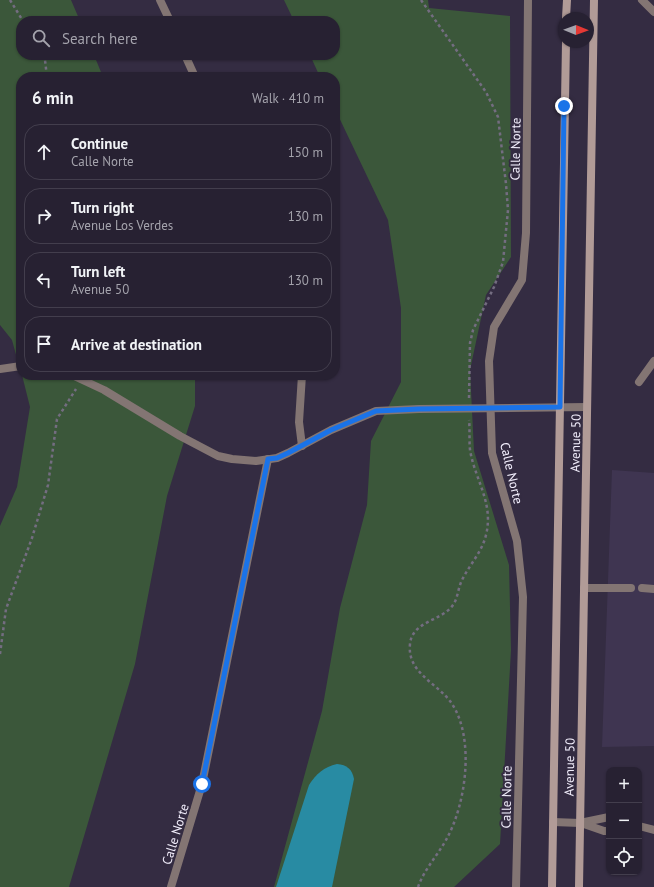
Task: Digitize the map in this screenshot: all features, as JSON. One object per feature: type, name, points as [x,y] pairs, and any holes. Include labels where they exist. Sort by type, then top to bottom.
[{"type":"main road","points":[[566,12],[567,0]]},
{"type":"main road","name":"Avenue 50","points":[[579,887],[594,0]]},
{"type":"main road","name":"Avenue 50","points":[[552,887],[566,48]]},
{"type":"street","points":[[160,0],[168,16]]},
{"type":"street","name":"Calle Norte","points":[[516,887],[523,597],[517,541],[492,452],[489,361],[494,327],[522,280],[526,233],[528,0]]},
{"type":"street","points":[[642,0],[654,12]]},
{"type":"street","points":[[187,60],[193,72]]},
{"type":"street","points":[[639,382],[654,361]]},
{"type":"street","points":[[0,369],[16,367]]},
{"type":"street","points":[[302,380],[299,422],[302,446]]},
{"type":"street","points":[[86,381],[218,456],[256,461],[277,458],[331,430],[376,411],[560,407],[587,408]]},
{"type":"street","name":"Calle Norte","points":[[171,887],[202,784],[268,459]]},
{"type":"street","points":[[584,588],[630,588]]},
{"type":"street","points":[[642,588],[654,589]]},
{"type":"street","points":[[553,822],[580,823],[606,818]]},
{"type":"street","points":[[580,823],[606,831]]},
{"type":"street","points":[[642,827],[654,830]]},
{"type":"path","points":[[10,0],[20,16]]},
{"type":"path","points":[[418,887],[446,840],[456,817],[465,769],[465,742],[459,717],[449,701],[420,673],[412,661],[410,643],[416,630],[446,613],[454,605],[462,581],[482,548],[486,533],[489,513],[486,497],[470,450],[470,344],[473,330],[494,287],[503,262],[508,210],[498,117],[470,69],[421,0]]},
{"type":"path","points":[[46,60],[47,72]]},
{"type":"path","points":[[0,654],[6,609],[32,538],[48,485],[57,420],[75,390],[86,381]]},
{"type":"shaded area","points":[[612,470],[654,473],[654,746],[602,747]]},
{"type":"green space","points":[[0,0],[71,0],[78,16],[16,16],[16,60],[96,60],[101,72],[16,72],[16,355],[12,340],[0,325]]},
{"type":"green space","points":[[284,0],[428,0],[429,8],[510,16],[511,257],[486,295],[470,370],[474,451],[509,565],[511,650],[500,844],[454,887],[274,887],[322,711],[340,608],[367,505],[371,441],[401,382],[401,308],[388,220],[340,119],[340,72],[318,72],[312,60],[340,60],[340,16],[292,16]]},
{"type":"green space","points":[[23,380],[195,380],[195,406],[167,496],[135,664],[69,887],[0,887],[0,526],[17,487],[30,407]]},
{"type":"water","points":[[337,764],[344,765],[348,768],[354,779],[332,887],[276,887],[309,785],[321,772],[328,767]]},
{"type":"route","points":[[202,784],[263,476],[268,459],[277,458],[331,430],[376,411],[560,407],[564,106]]}]
